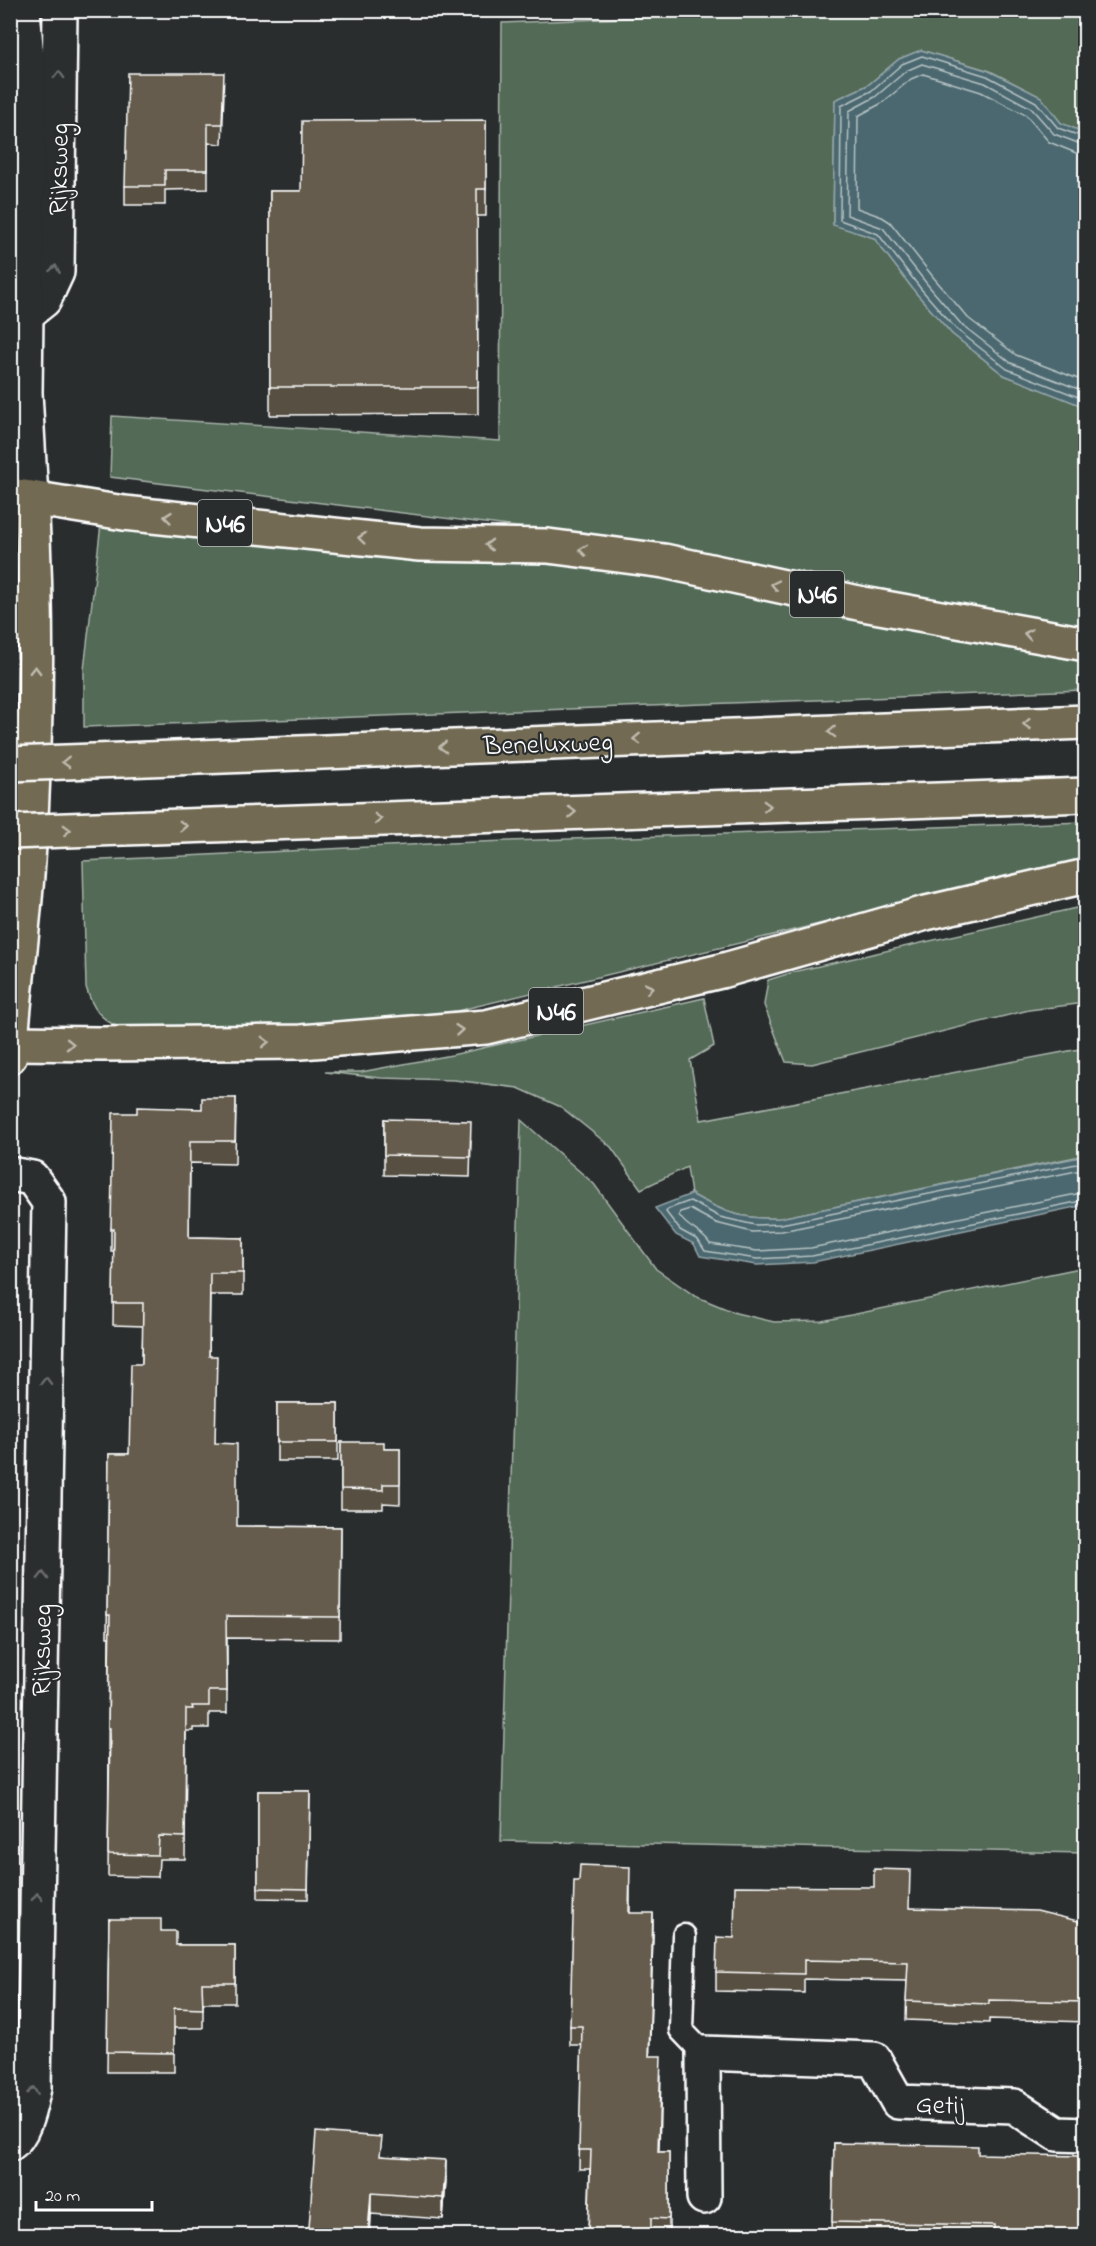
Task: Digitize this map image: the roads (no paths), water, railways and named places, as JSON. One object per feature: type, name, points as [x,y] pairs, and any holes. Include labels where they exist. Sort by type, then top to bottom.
[{"type":"main road","name":"N46","points":[[17,501],[420,544],[548,546],[664,561],[864,604],[1086,644]]},
{"type":"main road","name":"Rijksweg","points":[[10,1056],[28,862],[35,729],[36,590],[17,501]]},
{"type":"main road","name":"Beneluxweg","points":[[10,764],[1086,722]]},
{"type":"main road","points":[[10,832],[1086,795]]},
{"type":"main road","name":"N46","points":[[11,1043],[301,1042],[486,1027],[721,971],[926,913],[1086,876]]},
{"type":"street","name":"Rijksweg","points":[[17,501],[25,393],[17,314],[29,82],[23,10]]},
{"type":"street","name":"Rijksweg","points":[[17,314],[44,300],[57,272],[60,10]]},
{"type":"street","name":"Rijksweg","points":[[10,1174],[32,1178],[49,1202],[34,2088],[28,2113],[15,2141],[10,2144]]},
{"type":"street","name":"Getij","points":[[703,2053],[874,2059],[898,2102],[1014,2106],[1057,2134],[1086,2134]]},
{"type":"street","points":[[703,2053],[704,2197]]},
{"type":"lane","points":[[684,1936],[681,2030],[703,2053]]},
{"type":"water","points":[[921,50],[989,71],[1041,97],[1061,123],[1085,133],[1085,407],[1004,375],[952,334],[916,293],[874,238],[833,225],[835,100],[868,85],[899,59]]},
{"type":"water","points":[[1085,1156],[1085,1205],[813,1262],[757,1265],[700,1256],[694,1244],[676,1235],[655,1208],[691,1194],[733,1214],[755,1218],[780,1218]]}]
